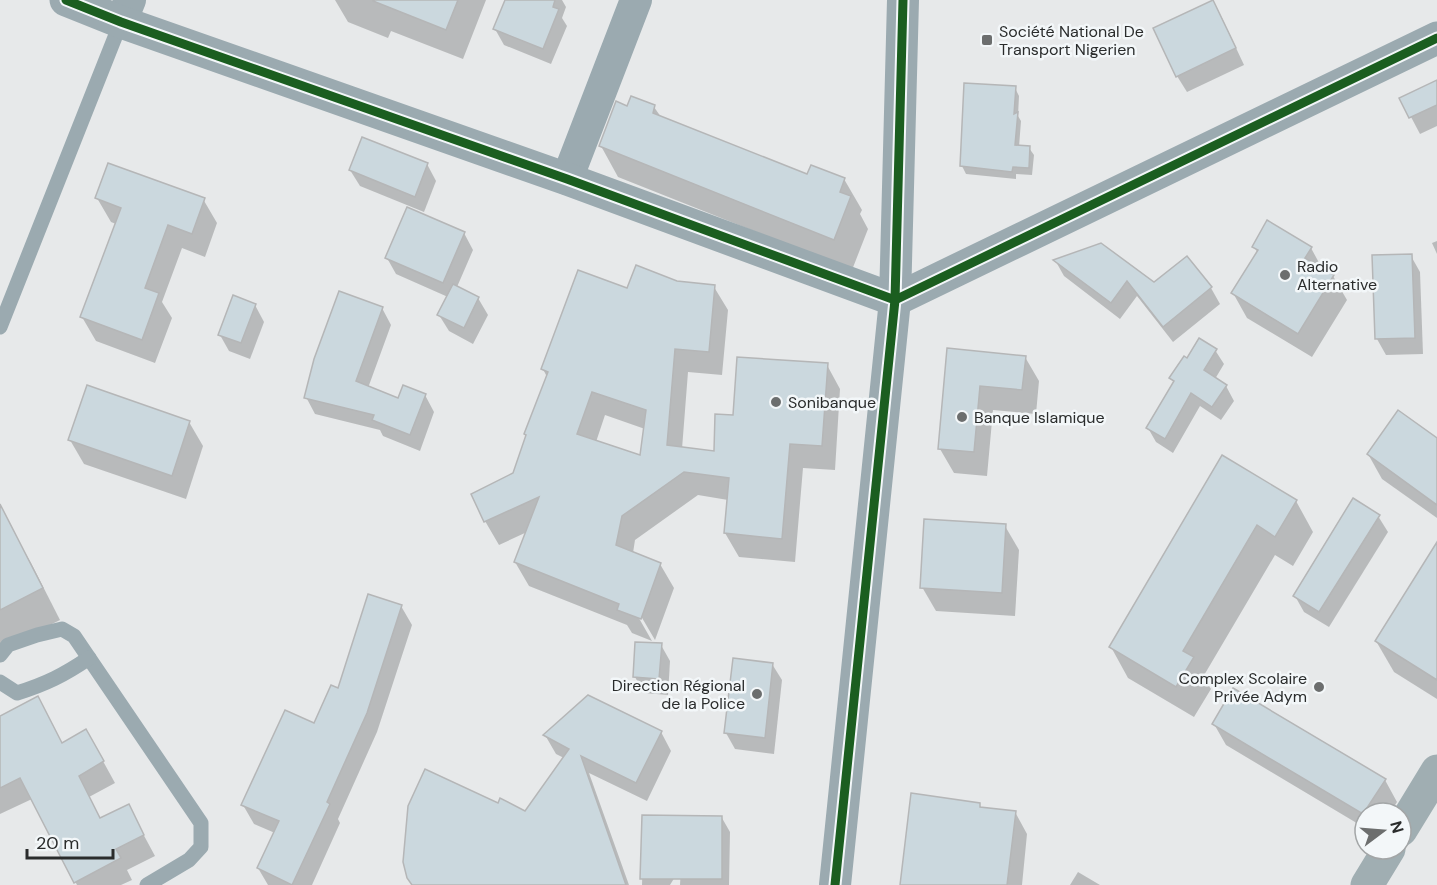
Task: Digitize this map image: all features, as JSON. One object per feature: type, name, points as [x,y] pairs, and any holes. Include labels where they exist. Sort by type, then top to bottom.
[{"type":"highway","points":[[1413,810],[1437,771]]},
{"type":"highway","points":[[1367,885],[1382,861]]},
{"type":"street","points":[[66,0],[125,11],[567,179],[895,300],[1437,38]]},
{"type":"street","points":[[567,179],[636,0]]},
{"type":"street","points":[[835,885],[895,300],[903,0]]},
{"type":"lane","points":[[0,327],[125,11]]},
{"type":"lane","points":[[0,655],[8,645],[37,634],[62,629],[74,636],[201,823],[201,848],[189,860],[147,885]]},
{"type":"lane","points":[[0,682],[17,693],[47,683],[89,658]]},
{"type":"building","points":[[373,0],[458,0],[446,30]]},
{"type":"building","points":[[505,0],[555,0],[553,7],[559,9],[543,49],[493,29]]},
{"type":"building","points":[[1213,0],[1236,48],[1176,77],[1153,28]]},
{"type":"building","points":[[1437,80],[1437,105],[1409,118],[1399,98]]},
{"type":"building","points":[[964,83],[1016,86],[1014,114],[1018,112],[1015,145],[1030,146],[1029,168],[1013,167],[1012,172],[960,166]]},
{"type":"building","points":[[631,96],[655,105],[653,113],[807,174],[811,165],[845,178],[840,192],[851,196],[834,240],[599,146],[616,101],[627,106]]},
{"type":"building","points":[[362,137],[428,163],[415,197],[349,170]]},
{"type":"building","points":[[108,163],[205,198],[192,234],[168,225],[145,288],[159,293],[142,340],[80,317],[121,208],[95,198]]},
{"type":"building","points":[[407,207],[465,232],[443,283],[385,258]]},
{"type":"building","points":[[1267,220],[1312,247],[1305,258],[1334,275],[1298,334],[1231,293],[1258,250],[1252,247]]},
{"type":"building","points":[[1101,243],[1154,282],[1187,256],[1212,287],[1163,327],[1127,281],[1111,303],[1053,260]]},
{"type":"building","points":[[1412,254],[1415,338],[1375,339],[1372,255]]},
{"type":"building","points":[[636,265],[677,281],[715,285],[709,352],[675,349],[667,445],[714,451],[715,414],[733,415],[737,357],[828,363],[822,446],[790,444],[782,539],[724,533],[729,478],[684,472],[622,516],[616,545],[661,563],[641,619],[617,610],[619,604],[514,562],[539,497],[484,522],[471,494],[513,473],[526,435],[524,434],[548,372],[541,369],[578,270],[627,288]],"holes":[[[592,392],[646,410],[640,455],[577,434]]]},
{"type":"building","points":[[453,284],[479,297],[464,328],[437,315]]},
{"type":"building","points":[[339,291],[383,307],[356,381],[398,398],[403,385],[426,394],[410,435],[372,420],[374,415],[304,398],[314,359]]},
{"type":"building","points":[[233,295],[256,304],[241,343],[218,335]]},
{"type":"building","points":[[1199,338],[1217,349],[1204,370],[1227,385],[1212,407],[1191,393],[1165,439],[1146,428],[1174,381],[1169,378],[1184,356],[1187,358]]},
{"type":"building","points":[[947,348],[1026,356],[1022,390],[980,386],[974,452],[938,449]]},
{"type":"building","points":[[87,385],[190,421],[172,476],[68,440]]},
{"type":"building","points":[[1398,410],[1437,438],[1437,505],[1367,454]]},
{"type":"building","points":[[1222,455],[1297,500],[1275,537],[1257,525],[1183,651],[1194,657],[1176,687],[1109,647]]},
{"type":"building","points":[[1353,498],[1380,515],[1319,612],[1293,596]]},
{"type":"building","points":[[0,504],[43,588],[0,610]]},
{"type":"building","points":[[924,519],[1006,524],[1002,593],[920,588]]},
{"type":"building","points":[[1437,542],[1437,680],[1375,641]]},
{"type":"building","points":[[368,594],[402,605],[367,713],[327,802],[330,804],[292,885],[257,868],[279,821],[241,805],[285,710],[314,723],[331,685],[338,688]]},
{"type":"building","points":[[635,642],[662,643],[659,679],[633,677]]},
{"type":"building","points":[[733,658],[773,663],[765,738],[724,733]]},
{"type":"building","points":[[1233,688],[1386,779],[1372,801],[1353,801],[1353,808],[1212,724]]},
{"type":"building","points":[[588,695],[662,731],[636,783],[581,756],[626,885],[412,885],[407,878],[403,862],[408,806],[425,769],[498,803],[500,798],[525,811],[569,749],[543,735]]},
{"type":"building","points":[[38,696],[62,743],[86,729],[104,761],[79,776],[100,818],[129,804],[144,835],[116,849],[121,858],[74,883],[20,778],[0,788],[0,716]]},
{"type":"building","points":[[911,793],[980,803],[980,807],[1016,811],[1007,885],[900,885]]},
{"type":"building","points":[[642,815],[722,816],[722,879],[640,879]]},
{"type":"cycle path","points":[[66,0],[121,22],[567,179],[895,300],[1437,38]]},
{"type":"cycle path","points":[[835,885],[895,300],[903,0]]},
{"type":"place","name":"Société National De Transport Nigerien","points":[[987,40]]},
{"type":"place","name":"Radio Alternative","points":[[1285,275]]},
{"type":"place","name":"Sonibanque","points":[[776,402]]},
{"type":"place","name":"Banque Islamique","points":[[962,417]]},
{"type":"place","name":"Complex Scolaire Privée Adym","points":[[1319,687]]},
{"type":"place","name":"Direction Régional de la Police","points":[[757,694]]}]
